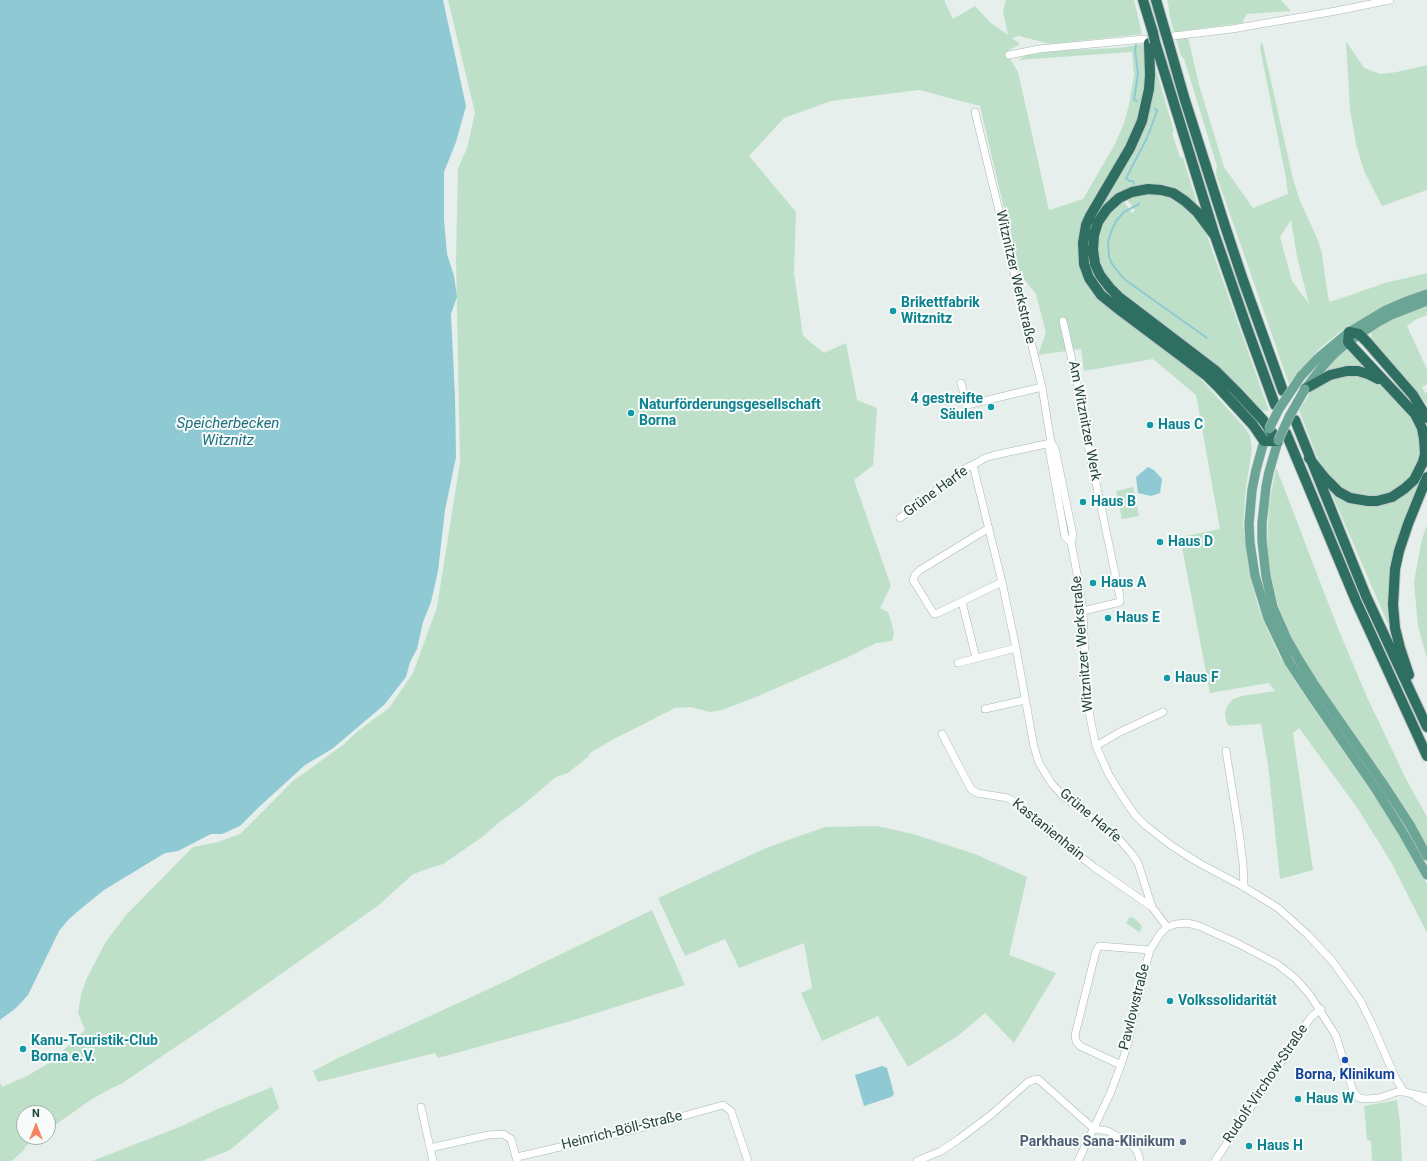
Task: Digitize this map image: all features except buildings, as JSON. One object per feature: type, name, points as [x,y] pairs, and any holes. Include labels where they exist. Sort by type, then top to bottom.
[{"type":"highway","points":[[1156,0],[1169,36],[1190,119],[1225,226],[1243,280],[1284,391]]},
{"type":"highway","points":[[1144,2],[1150,38],[1215,236],[1275,405]]},
{"type":"highway","points":[[1150,38],[1149,89],[1142,121],[1130,148],[1086,225],[1083,243],[1084,264],[1089,278],[1101,295],[1121,312],[1207,376],[1226,394],[1253,425],[1278,441]]},
{"type":"highway","points":[[1215,236],[1197,212],[1173,193],[1148,189],[1132,192],[1119,198],[1107,209],[1098,222],[1094,235],[1093,250],[1095,264],[1100,275],[1119,297],[1216,371],[1263,420],[1267,434]]},
{"type":"highway","points":[[1309,458],[1332,486],[1339,492],[1350,498],[1359,500],[1377,501],[1392,497],[1414,480],[1420,470],[1424,454],[1424,439],[1422,428],[1415,414],[1385,382],[1352,336]]},
{"type":"highway","points":[[1352,336],[1413,395],[1427,418]]},
{"type":"highway","points":[[1305,389],[1330,375],[1347,371],[1358,371],[1385,382]]},
{"type":"highway","points":[[1295,420],[1309,458],[1366,596],[1427,727]]},
{"type":"highway","points":[[1286,433],[1353,595],[1427,756]]},
{"type":"highway","points":[[1416,704],[1413,687],[1395,628],[1393,588],[1399,551],[1427,477]]},
{"type":"main road","points":[[1427,294],[1384,311],[1352,336],[1317,359],[1301,376],[1279,409],[1267,434],[1252,490],[1250,543],[1255,576],[1268,618],[1289,662],[1377,791],[1427,875]]},
{"type":"main road","points":[[1427,301],[1391,315],[1352,336],[1323,366],[1305,389],[1289,417],[1278,441],[1267,480],[1262,523],[1266,576],[1274,607],[1288,639],[1314,684],[1410,825],[1427,856]]},
{"type":"street","points":[[1169,36],[1232,29],[1390,0]]},
{"type":"street","points":[[1009,55],[1039,49],[1150,38]]},
{"type":"street","name":"Witznitzer Werkstraße","points":[[975,112],[1042,387],[1052,443],[1055,448],[1073,535],[1071,542],[1083,611],[1088,703],[1096,746],[1109,775],[1135,815],[1145,825],[1194,860],[1244,887],[1289,917],[1333,962],[1360,1000],[1396,1079],[1404,1092]]},
{"type":"street","name":"Am Witznitzer Werk","points":[[1063,320],[1080,396],[1088,445],[1120,597],[1120,602],[1083,611]]},
{"type":"street","points":[[961,384],[966,405],[1042,387]]},
{"type":"street","name":"Grüne Harfe","points":[[900,518],[966,468],[995,455],[1052,443]]},
{"type":"street","name":"Grüne Harfe","points":[[973,465],[1002,582],[1034,747],[1039,763],[1044,773],[1062,795],[1118,838],[1132,854],[1138,863],[1152,907],[1167,927]]},
{"type":"street","points":[[989,528],[920,570],[915,575],[914,580],[934,614],[1002,582]]},
{"type":"street","points":[[962,602],[976,658]]},
{"type":"street","points":[[958,663],[1016,648]]},
{"type":"street","points":[[985,709],[1025,700]]},
{"type":"street","points":[[1096,746],[1120,732],[1163,712]]},
{"type":"street","name":"Kastanienhain","points":[[942,734],[971,789],[977,793],[1008,798],[1094,867],[1152,907]]},
{"type":"street","points":[[1226,751],[1239,832],[1244,887]]},
{"type":"street","points":[[1167,927],[1187,923],[1210,931],[1260,954],[1277,964],[1295,978],[1321,1009],[1336,1036],[1353,1091],[1359,1098],[1379,1098],[1398,1092],[1427,1096]]},
{"type":"street","name":"Pawlowstraße","points":[[1078,1161],[1110,1094],[1121,1065],[1150,950],[1160,934],[1167,927]]},
{"type":"street","name":"Pawlowstraße","points":[[1121,1065],[1080,1046],[1076,1042],[1076,1034],[1096,952],[1099,946],[1150,950]]},
{"type":"street","name":"Rudolf-Virchow-Straße","points":[[1215,1161],[1311,1017],[1321,1009]]},
{"type":"street","points":[[917,1161],[941,1151],[959,1139],[1033,1080],[1038,1079],[1094,1129],[1108,1131],[1133,1146],[1138,1153],[1140,1161]]},
{"type":"street","points":[[1416,1095],[1416,1097],[1427,1103]]},
{"type":"street","name":"Heinrich-Böll-Straße","points":[[430,1148],[488,1135],[503,1134],[510,1139],[517,1159],[637,1129],[719,1105],[726,1107],[731,1111],[748,1161]]},
{"type":"street","points":[[421,1107],[433,1161]]},
{"type":"green space","points":[[448,0],[944,0],[953,19],[975,6],[991,23],[1008,35],[1003,11],[1006,0],[1134,0],[1142,34],[1050,44],[1019,36],[1012,38],[1020,44],[1006,52],[1018,72],[1049,210],[1083,199],[1114,146],[1123,126],[1129,105],[1134,74],[1132,52],[1018,60],[1027,55],[1065,50],[1118,48],[1144,44],[1145,80],[1143,100],[1138,120],[1131,139],[1079,240],[1079,259],[1081,270],[1094,294],[1104,304],[1196,374],[1246,429],[1250,436],[1252,450],[1246,487],[1243,524],[1250,576],[1258,606],[1280,657],[1307,699],[1385,811],[1425,880],[1427,884],[1427,933],[1391,862],[1358,809],[1299,728],[1293,733],[1313,870],[1280,879],[1268,765],[1261,724],[1229,726],[1226,721],[1225,713],[1227,706],[1233,699],[1242,696],[1275,691],[1269,683],[1210,693],[1180,537],[1220,529],[1196,395],[1153,359],[1084,371],[1081,349],[1038,355],[1046,333],[1036,294],[1019,273],[980,106],[919,90],[831,101],[784,118],[749,156],[796,212],[794,273],[803,336],[824,353],[846,343],[857,400],[877,408],[873,465],[854,480],[891,586],[880,608],[888,612],[894,633],[892,641],[876,643],[848,657],[722,710],[710,712],[690,707],[675,708],[612,740],[590,753],[589,756],[568,773],[556,777],[481,838],[443,864],[412,875],[379,905],[217,1019],[121,1084],[92,1099],[56,1124],[56,1105],[16,1105],[16,1145],[27,1145],[12,1161],[0,1161],[0,1083],[2,1087],[27,1076],[51,1062],[85,1030],[78,1013],[81,995],[86,980],[105,943],[126,915],[193,847],[218,842],[240,834],[293,781],[343,745],[358,731],[389,708],[413,673],[437,607],[460,462],[456,260],[458,168],[467,148],[475,113]]},
{"type":"green space","points":[[1167,0],[1281,0],[1291,11],[1247,14],[1242,23],[1174,32]]},
{"type":"green space","points":[[1188,37],[1199,85],[1224,167],[1253,208],[1288,194],[1260,48],[1261,42],[1263,45],[1293,179],[1300,201],[1318,240],[1322,254],[1330,302],[1385,283],[1427,273],[1427,291],[1369,316],[1341,331],[1319,349],[1289,384],[1216,174],[1217,166],[1184,59],[1181,56],[1176,39]],"holes":[[[1291,220],[1297,257],[1309,304],[1292,281],[1280,237]]]},
{"type":"green space","points":[[1346,41],[1364,68],[1381,74],[1427,65],[1427,190],[1382,206],[1364,171],[1356,144],[1350,109]]},
{"type":"green space","points":[[1156,69],[1174,132],[1172,133],[1180,157],[1183,158],[1197,203],[1194,204],[1160,186],[1111,200],[1090,253],[1129,308],[1107,295],[1094,279],[1089,267],[1086,246],[1091,221],[1127,161],[1153,70]]},
{"type":"green space","points":[[1154,192],[1178,199],[1200,221],[1206,233],[1269,411],[1261,410],[1255,406],[1128,299],[1104,275],[1097,254],[1098,236],[1105,217],[1120,202],[1124,202],[1132,213],[1135,210],[1128,201],[1128,198]]},
{"type":"green space","points":[[1427,304],[1427,315],[1415,320],[1407,326],[1427,369],[1427,384],[1422,387],[1425,393],[1427,392],[1427,404],[1407,383],[1371,340],[1372,331],[1380,324]]},
{"type":"green space","points":[[1346,347],[1371,371],[1318,377]]},
{"type":"green space","points":[[1340,375],[1359,375],[1380,383],[1410,413],[1417,425],[1421,447],[1420,457],[1411,478],[1404,485],[1387,495],[1367,498],[1345,492],[1326,474],[1319,462],[1299,410],[1312,390]]},
{"type":"green space","points":[[1427,465],[1404,523],[1391,623],[1388,624],[1331,492],[1333,491],[1376,504]]},
{"type":"green space","points":[[1276,467],[1337,626],[1367,697],[1406,779],[1427,817],[1427,847],[1395,793],[1314,677],[1293,640],[1278,605],[1270,572],[1267,546],[1269,505]]},
{"type":"green space","points":[[1133,487],[1139,516],[1122,519],[1116,491]]},
{"type":"green space","points":[[1427,525],[1427,659],[1418,626],[1414,582],[1422,539]]},
{"type":"green space","points":[[877,826],[913,834],[975,854],[1027,877],[1009,955],[1056,973],[1014,1043],[985,1013],[959,1035],[908,1067],[878,1016],[822,1041],[801,993],[812,988],[804,943],[739,968],[725,939],[685,956],[658,898],[766,848],[825,827]]},
{"type":"green space","points":[[652,910],[685,985],[571,1021],[438,1058],[435,1053],[318,1082],[313,1071],[338,1058],[491,988]]},
{"type":"green space","points":[[1130,917],[1134,918],[1142,926],[1139,932],[1126,923]]},
{"type":"green space","points":[[272,1087],[279,1108],[230,1150],[202,1161],[92,1161],[182,1126],[213,1111]]},
{"type":"green space","points":[[1397,1100],[1402,1161],[1372,1161],[1371,1141],[1367,1140],[1364,1106]]},
{"type":"water","name":"Speicherbecken Witznitz","points":[[0,0],[443,0],[466,106],[456,142],[444,172],[444,220],[447,254],[454,276],[457,297],[451,314],[456,457],[445,510],[438,571],[431,602],[423,622],[417,649],[410,662],[406,677],[384,705],[332,749],[305,765],[240,826],[222,834],[211,834],[178,851],[165,853],[104,890],[83,907],[69,919],[59,931],[28,995],[16,1008],[0,1020]]},
{"type":"water","points":[[1148,467],[1154,470],[1162,479],[1160,493],[1151,496],[1138,493],[1136,477]]},
{"type":"water","points":[[882,1066],[887,1068],[894,1094],[891,1097],[864,1106],[855,1075]]},
{"type":"waterway","points":[[1136,45],[1135,50],[1138,74],[1134,100],[1137,101]]},
{"type":"waterway","points":[[1134,184],[1133,181],[1129,181],[1126,178],[1147,138],[1156,114],[1157,110],[1155,109]]},
{"type":"waterway","points":[[1139,204],[1124,212],[1116,221],[1111,232],[1108,242],[1109,257],[1112,264],[1124,279],[1207,338]]},
{"type":"place","name":"Brikettfabrik Witznitz","points":[[893,311]]},
{"type":"place","name":"4 gestreifte Säulen","points":[[991,407]]},
{"type":"place","name":"Naturförderungsgesellschaft Borna","points":[[631,413]]},
{"type":"place","name":"Haus C","points":[[1150,425]]},
{"type":"place","name":"Haus B","points":[[1083,502]]},
{"type":"place","name":"Haus D","points":[[1160,542]]},
{"type":"place","name":"Haus A","points":[[1093,583]]},
{"type":"place","name":"Haus E","points":[[1108,618]]},
{"type":"place","name":"Haus F","points":[[1167,678]]},
{"type":"place","name":"Volkssolidarität","points":[[1170,1001]]},
{"type":"place","name":"Kanu-Touristik-Club Borna e.V.","points":[[23,1049]]},
{"type":"place","name":"Borna, Klinikum","points":[[1345,1060]]},
{"type":"place","name":"Haus W","points":[[1298,1099]]},
{"type":"place","name":"Parkhaus Sana-Klinikum","points":[[1183,1142]]},
{"type":"place","name":"Haus H","points":[[1249,1146]]}]
